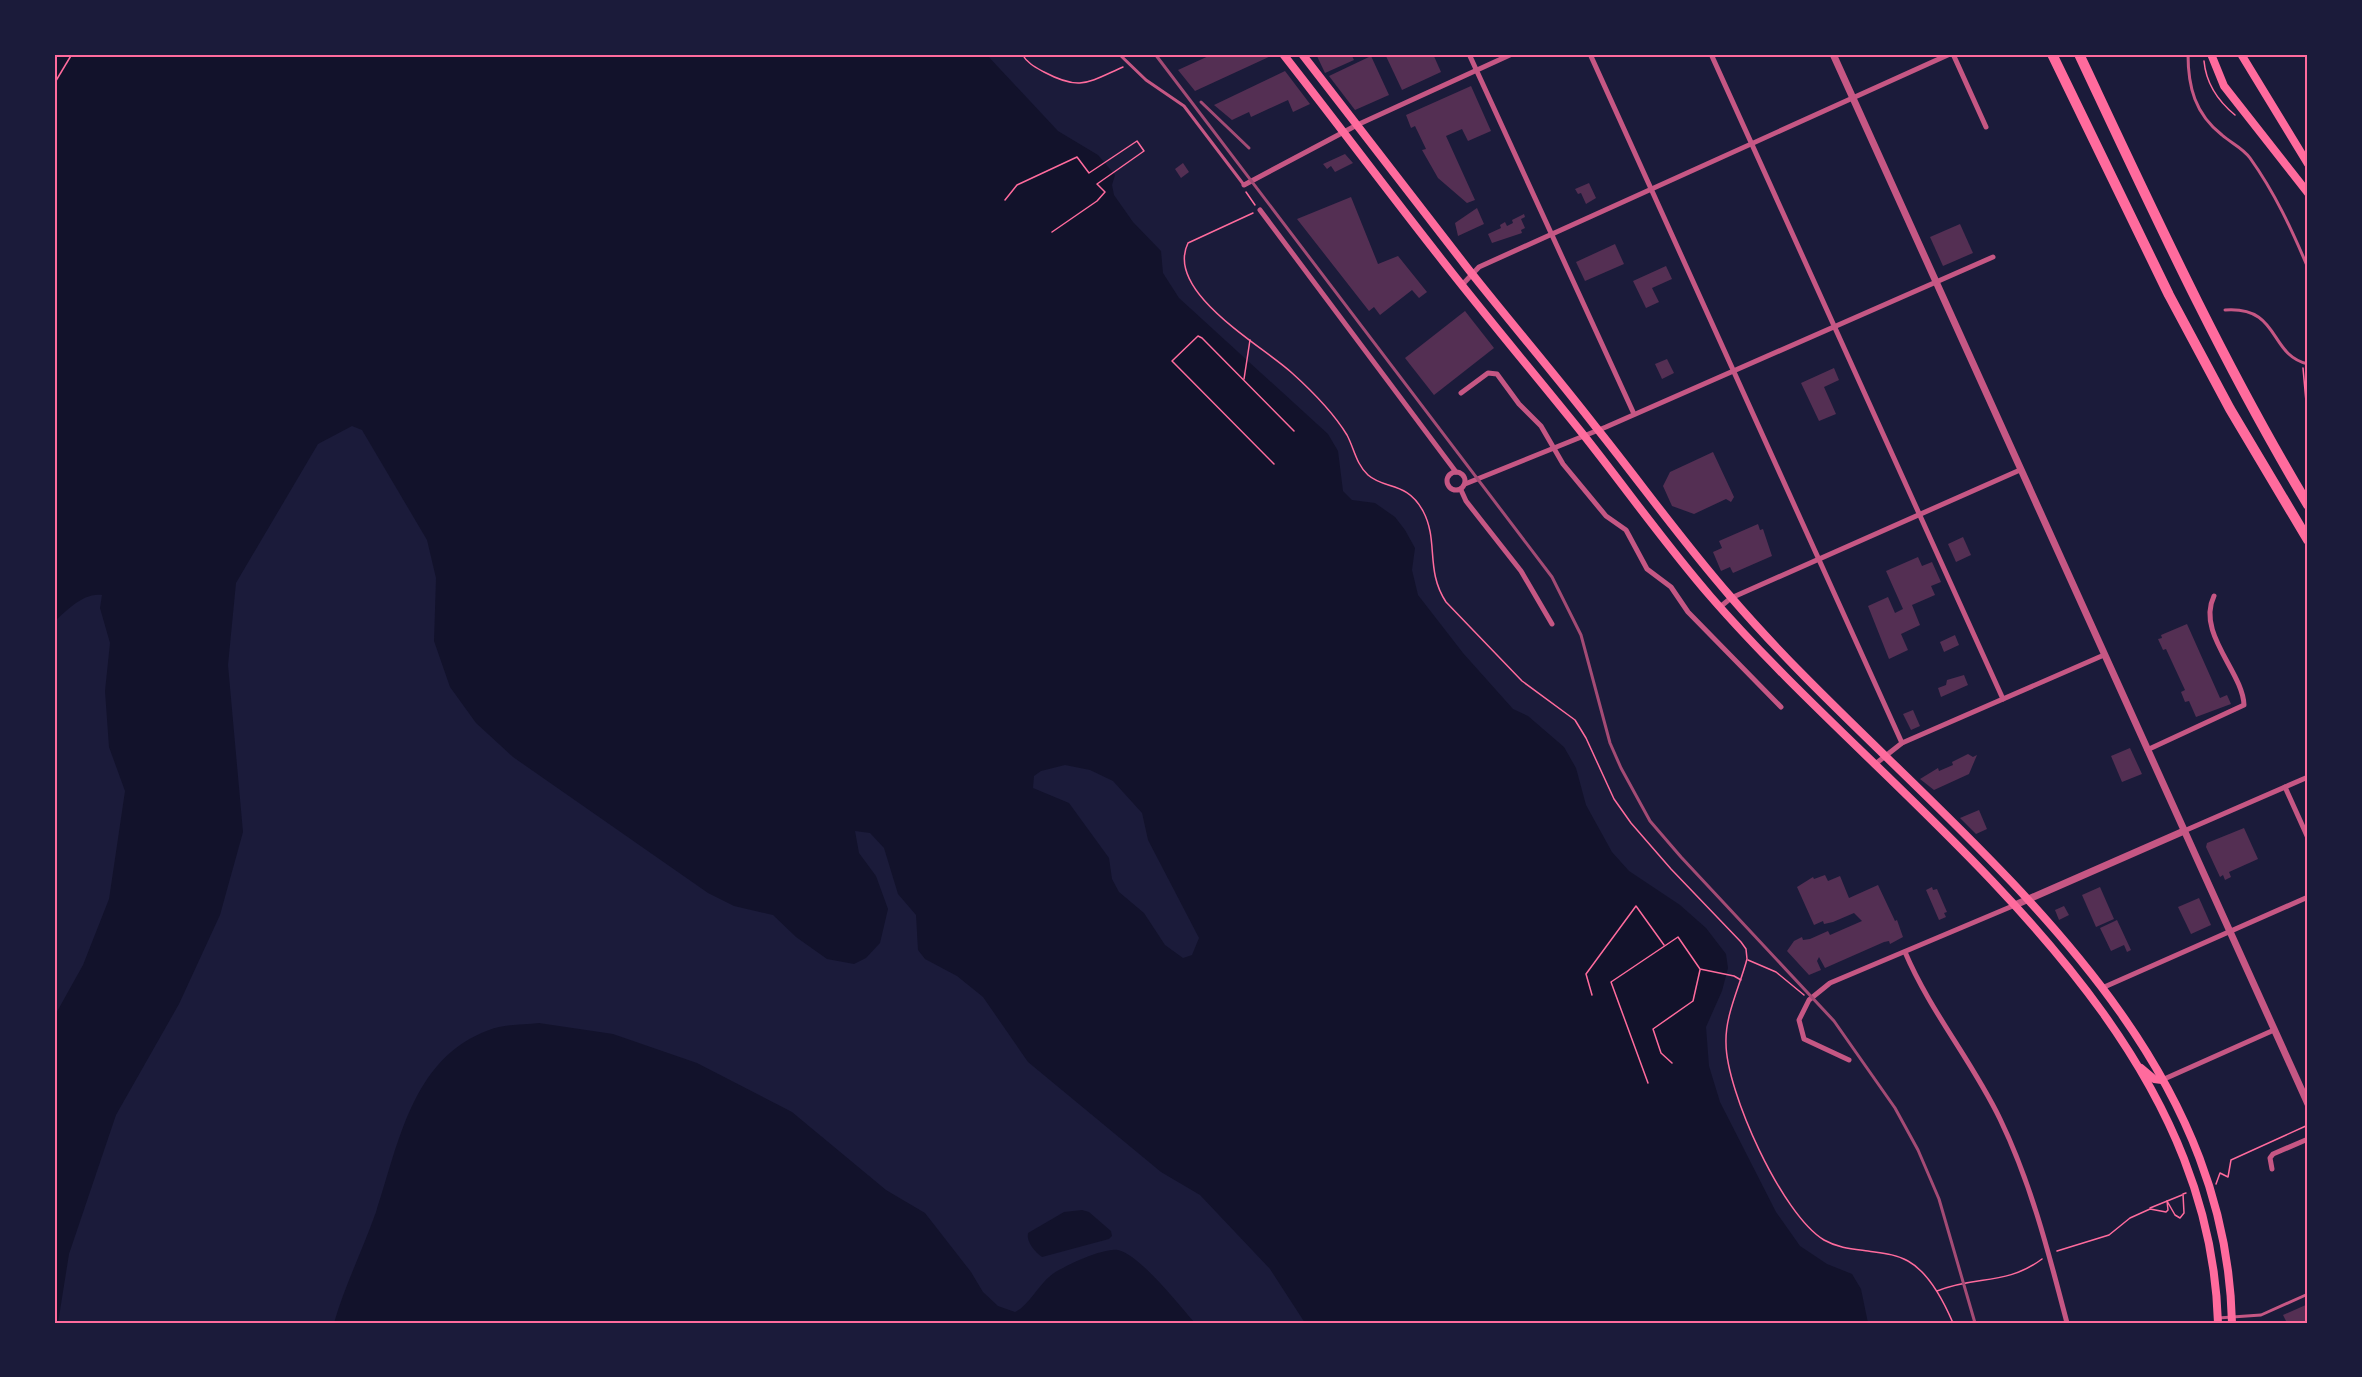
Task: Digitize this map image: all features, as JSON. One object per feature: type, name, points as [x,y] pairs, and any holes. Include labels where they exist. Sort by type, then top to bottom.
[{"type":"highway","points":[[2052,54],[2124,204],[2219,389],[2308,540]]},
{"type":"highway","points":[[2079,54],[2199,308],[2274,448],[2308,505]]},
{"type":"main road","points":[[1283,54],[1462,285],[1720,607],[1874,766],[2015,905],[2068,967],[2145,1072],[2154,1079],[2162,1080]]},
{"type":"main road","points":[[1302,54],[1471,273],[1731,598],[1798,671],[2029,899],[2102,988],[2162,1080],[2185,1122],[2209,1186],[2226,1256],[2232,1320]]},
{"type":"main road","points":[[2211,54],[2224,86],[2308,193]]},
{"type":"main road","points":[[2241,54],[2308,164]]},
{"type":"main road","points":[[2128,1051],[2170,1127],[2195,1189],[2209,1243],[2218,1320]]},
{"type":"street","points":[[1469,54],[1634,414]]},
{"type":"street","points":[[1244,185],[1357,125],[1512,54]]},
{"type":"street","points":[[1590,54],[1902,743]]},
{"type":"street","points":[[1711,54],[2002,699]]},
{"type":"street","points":[[1833,54],[2308,1104]]},
{"type":"street","points":[[1462,285],[1471,273],[1551,234],[1951,54],[1986,127]]},
{"type":"street","points":[[1260,210],[1456,472],[1463,476],[1466,501],[1521,571],[1552,624]]},
{"type":"street","points":[[1456,472],[1449,476],[1447,483],[1452,490],[1598,430],[1993,257]]},
{"type":"street","points":[[1461,393],[1485,374],[1494,373],[1541,426],[1553,448],[1606,516],[1626,530],[1647,569],[1671,587],[1688,612],[1781,707]]},
{"type":"street","points":[[1720,607],[1731,598],[2020,470]]},
{"type":"street","points":[[2147,750],[2244,705],[2213,631],[2210,612],[2214,596]]},
{"type":"street","points":[[1874,766],[1902,743],[2104,655]]},
{"type":"street","points":[[1849,1060],[1804,1039],[1799,1020],[1809,1000],[1830,983],[2308,777]]},
{"type":"street","points":[[2285,787],[2308,838]]},
{"type":"street","points":[[2102,988],[2308,897]]},
{"type":"street","points":[[1905,952],[1919,986],[1965,1054],[2007,1136],[2034,1208],[2067,1323]]},
{"type":"street","points":[[2162,1080],[2274,1030]]},
{"type":"street","points":[[2272,1169],[2270,1158],[2273,1154],[2308,1139]]},
{"type":"lane","points":[[1119,54],[1146,80],[1184,106],[1244,185]]},
{"type":"lane","points":[[2188,54],[2189,83],[2198,109],[2213,128],[2250,158],[2283,211],[2308,268]]},
{"type":"lane","points":[[2225,310],[2247,311],[2262,318],[2291,356],[2308,364]]},
{"type":"lane","points":[[2218,1320],[2261,1315],[2308,1294]]},
{"type":"path","points":[[54,84],[72,54]]},
{"type":"path","points":[[1022,54],[1037,68],[1072,84],[1081,84],[1128,63]]},
{"type":"path","points":[[1005,200],[1017,186],[1077,157],[1089,173],[1137,141],[1144,151],[1097,184],[1105,192],[1097,201],[1053,232]]},
{"type":"path","points":[[1244,185],[1260,210],[1234,224],[1188,243],[1185,253],[1187,274],[1204,301],[1293,374],[1323,405],[1346,433],[1360,466],[1369,476],[1398,486],[1417,502],[1430,528],[1437,587],[1446,602],[1522,681],[1575,720],[1586,738],[1614,799],[1671,869],[1746,949],[1747,959],[1742,980],[1727,1028],[1727,1055],[1732,1083],[1751,1131],[1777,1182],[1802,1218],[1819,1236],[1841,1247],[1906,1260],[1915,1266],[1936,1292],[1953,1323]]},
{"type":"path","points":[[1274,464],[1172,361],[1198,336],[1294,430]]},
{"type":"path","points":[[1244,379],[1250,339]]},
{"type":"path","points":[[2303,363],[2308,424]]},
{"type":"path","points":[[1592,995],[1586,974],[1636,906],[1664,945]]},
{"type":"path","points":[[1648,1083],[1611,982],[1678,937],[1700,969],[1734,976],[1742,980]]},
{"type":"path","points":[[1747,959],[1776,972],[1809,1000]]},
{"type":"path","points":[[1672,1063],[1661,1053],[1653,1029],[1693,1001],[1700,969]]},
{"type":"path","points":[[2209,1186],[2217,1183],[2220,1173],[2228,1177],[2231,1160],[2308,1125]]},
{"type":"path","points":[[2054,1252],[2072,1244],[2109,1234],[2130,1218],[2195,1189]]},
{"type":"path","points":[[2167,1201],[2175,1215],[2180,1218],[2184,1213],[2183,1194]]},
{"type":"path","points":[[2150,1209],[2166,1212],[2169,1208],[2167,1201]]},
{"type":"path","points":[[1936,1292],[1964,1282],[2005,1278],[2041,1259]]},
{"type":"shaded area","points":[[54,54],[986,54],[1058,131],[1098,155],[1115,175],[1112,185],[1114,195],[1133,222],[1161,251],[1163,273],[1179,298],[1328,434],[1338,451],[1343,491],[1352,500],[1375,503],[1395,517],[1415,548],[1412,570],[1418,595],[1463,653],[1513,709],[1528,716],[1564,747],[1576,768],[1586,805],[1612,852],[1629,871],[1680,905],[1706,928],[1726,954],[1728,968],[1722,991],[1706,1027],[1709,1066],[1720,1102],[1776,1212],[1800,1246],[1827,1264],[1852,1274],[1861,1289],[1868,1323],[1305,1323],[1270,1269],[1200,1195],[1161,1172],[1028,1062],[983,997],[957,976],[925,959],[918,950],[916,915],[898,894],[884,848],[870,833],[855,831],[859,853],[876,876],[888,909],[880,943],[866,958],[854,964],[827,959],[796,937],[773,915],[734,906],[708,893],[513,757],[476,723],[450,687],[434,641],[436,578],[427,540],[362,430],[352,426],[318,444],[236,583],[228,665],[243,832],[220,915],[179,1004],[116,1115],[69,1254],[58,1323],[54,1323],[54,1017],[83,965],[109,899],[125,791],[109,747],[105,691],[110,643],[100,608],[102,595],[82,599],[54,622]],"holes":[[[1065,765],[1090,770],[1113,781],[1142,813],[1148,840],[1199,938],[1192,955],[1183,958],[1165,945],[1144,913],[1119,892],[1112,879],[1109,858],[1069,803],[1033,788],[1034,776],[1041,771]]]},
{"type":"shaded area","points":[[539,1023],[613,1034],[697,1063],[792,1112],[886,1190],[925,1213],[971,1272],[983,1292],[998,1306],[1015,1312],[1025,1305],[1054,1273],[1095,1254],[1118,1250],[1148,1270],[1195,1323],[334,1323],[376,1212],[402,1131],[425,1082],[442,1061],[463,1043],[495,1028]]},
{"type":"shaded area","points":[[1082,1210],[1089,1212],[1111,1231],[1112,1236],[1109,1239],[1042,1257],[1034,1250],[1028,1240],[1028,1233],[1064,1212]]},
{"type":"building","points":[[1213,54],[1275,54],[1195,91],[1178,70]]},
{"type":"building","points":[[1316,54],[1351,54],[1354,60],[1325,73]]},
{"type":"building","points":[[1385,54],[1433,54],[1441,72],[1402,90]]},
{"type":"building","points":[[1371,56],[1389,95],[1355,110],[1329,76]]},
{"type":"building","points":[[1285,71],[1310,104],[1293,112],[1288,100],[1251,117],[1249,112],[1232,120],[1214,105]]},
{"type":"building","points":[[1471,86],[1491,131],[1468,141],[1462,129],[1446,136],[1475,200],[1467,203],[1438,178],[1422,150],[1426,149],[1415,126],[1411,128],[1406,115]]},
{"type":"building","points":[[1345,154],[1353,163],[1335,172],[1331,166],[1327,169],[1323,164]]},
{"type":"building","points":[[1183,163],[1189,172],[1181,178],[1175,169]]},
{"type":"building","points":[[1589,183],[1596,198],[1586,204],[1581,193],[1578,194],[1575,189]]},
{"type":"building","points":[[1351,197],[1378,264],[1398,256],[1427,292],[1419,298],[1412,290],[1380,315],[1374,307],[1369,311],[1297,219]]},
{"type":"building","points":[[1477,208],[1484,224],[1458,236],[1455,223]]},
{"type":"building","points":[[1524,214],[1525,217],[1521,219],[1525,228],[1521,230],[1522,233],[1492,243],[1488,234],[1501,228],[1500,225],[1505,222],[1507,226],[1513,223],[1512,220]]},
{"type":"building","points":[[1960,224],[1973,253],[1943,266],[1930,237]]},
{"type":"building","points":[[1615,244],[1624,264],[1585,281],[1576,262]]},
{"type":"building","points":[[1666,266],[1672,279],[1652,288],[1659,302],[1646,308],[1633,281]]},
{"type":"building","points":[[1465,311],[1494,348],[1434,395],[1405,358]]},
{"type":"building","points":[[1667,359],[1674,373],[1662,379],[1655,364]]},
{"type":"building","points":[[1834,368],[1839,380],[1824,387],[1836,414],[1819,421],[1801,383]]},
{"type":"building","points":[[1713,452],[1734,497],[1731,502],[1726,499],[1694,514],[1672,506],[1663,486],[1670,472]]},
{"type":"building","points":[[1758,524],[1760,530],[1763,529],[1772,556],[1733,573],[1730,567],[1721,571],[1713,552],[1722,548],[1719,541]]},
{"type":"building","points":[[1963,537],[1971,555],[1956,562],[1948,544]]},
{"type":"building","points":[[1918,557],[1922,566],[1932,562],[1941,582],[1931,586],[1935,595],[1912,605],[1920,625],[1901,634],[1908,650],[1889,659],[1868,606],[1888,597],[1895,613],[1903,609],[1886,571]]},
{"type":"building","points":[[2187,624],[2220,698],[2227,695],[2231,704],[2196,717],[2189,701],[2185,702],[2181,692],[2185,690],[2166,649],[2163,650],[2158,639],[2162,638],[2161,635]]},
{"type":"building","points":[[1955,635],[1959,645],[1944,652],[1940,642]]},
{"type":"building","points":[[1964,675],[1968,685],[1941,697],[1938,688],[1946,685],[1947,680]]},
{"type":"building","points":[[1913,710],[1920,726],[1911,730],[1903,714]]},
{"type":"building","points":[[2130,748],[2142,774],[2122,782],[2111,756]]},
{"type":"building","points":[[1968,754],[1973,757],[1977,755],[1969,774],[1934,790],[1920,779],[1938,768],[1939,771],[1953,765],[1952,762]]},
{"type":"building","points":[[1979,810],[1987,829],[1976,834],[1960,818]]},
{"type":"building","points":[[2244,828],[2258,859],[2229,872],[2231,877],[2225,880],[2223,875],[2220,877],[2206,847],[2207,843]]},
{"type":"building","points":[[1825,875],[1828,881],[1840,876],[1849,898],[1878,885],[1895,921],[1897,920],[1903,937],[1890,944],[1889,941],[1884,942],[1825,968],[1819,957],[1817,961],[1821,970],[1809,975],[1787,951],[1794,941],[1802,937],[1803,940],[1810,939],[1828,931],[1830,935],[1862,921],[1854,913],[1833,922],[1824,924],[1823,921],[1814,925],[1797,887],[1813,877],[1814,879]]},
{"type":"building","points":[[1932,887],[1933,890],[1937,889],[1947,912],[1944,913],[1946,917],[1939,920],[1926,890]]},
{"type":"building","points":[[2100,887],[2114,919],[2096,927],[2082,895]]},
{"type":"building","points":[[2199,898],[2211,925],[2191,934],[2178,907]]},
{"type":"building","points":[[2064,906],[2069,915],[2059,920],[2055,910]]},
{"type":"building","points":[[2117,920],[2131,950],[2127,952],[2124,945],[2111,951],[2100,928]]},
{"type":"building","points":[[2308,1304],[2308,1323],[2287,1323],[2283,1315]]},
{"type":"railway","points":[[1155,54],[1552,577],[1581,635],[1610,743],[1650,821],[1834,1021],[1895,1108],[1918,1150],[1939,1199],[1975,1323]]},
{"type":"railway","points":[[1201,102],[1249,148]]}]
